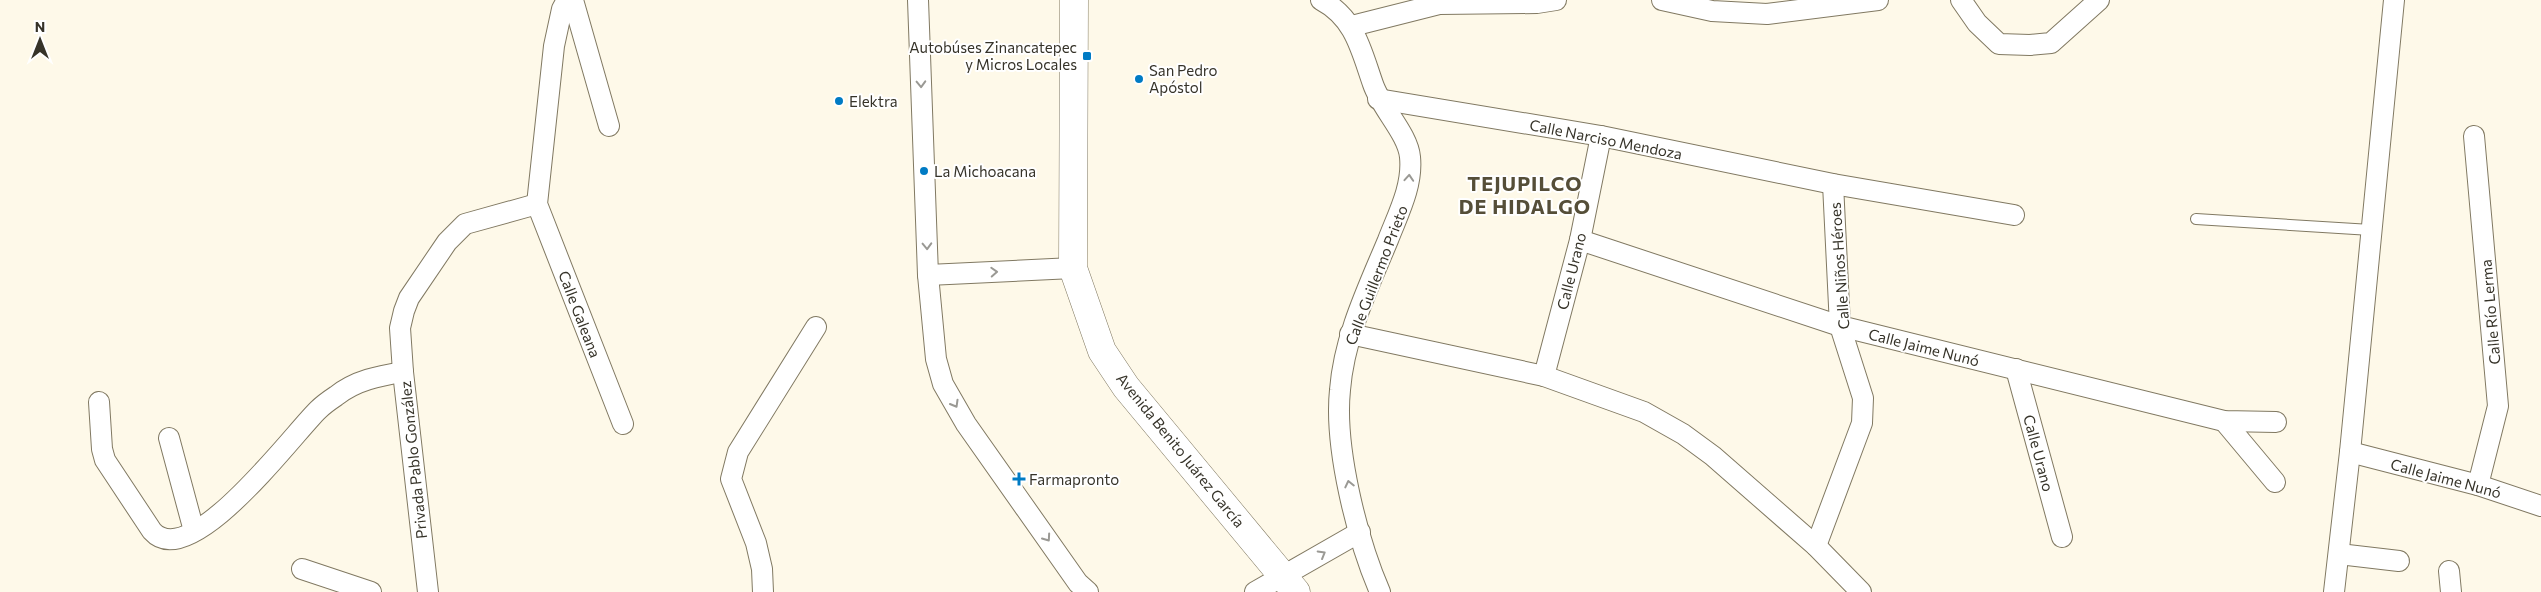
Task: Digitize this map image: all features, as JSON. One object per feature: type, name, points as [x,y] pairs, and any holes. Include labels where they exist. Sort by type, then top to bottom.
[{"type":"main road","name":"Avenida Benito Juárez García","points":[[1074,0],[1073,268],[1102,351],[1126,387],[1290,584]]},
{"type":"street","points":[[537,204],[554,46],[562,9],[567,0]]},
{"type":"street","points":[[573,0],[609,126]]},
{"type":"street","points":[[918,0],[928,275],[936,359],[943,384],[966,424],[1078,583],[1088,592]]},
{"type":"street","points":[[1321,0],[1330,5],[1352,26],[1439,4],[1537,3],[1556,0]]},
{"type":"street","points":[[1662,0],[1712,11],[1767,14],[1878,0]]},
{"type":"street","points":[[1961,0],[1977,23],[1999,44],[2030,45],[2051,43],[2099,0]]},
{"type":"street","points":[[2334,592],[2350,452],[2394,0]]},
{"type":"street","name":"Calle Guillermo Prieto","points":[[1352,26],[1378,99],[1405,139],[1410,157],[1408,189],[1350,334],[1340,389],[1339,422],[1341,450],[1360,532],[1372,573],[1380,592]]},
{"type":"street","name":"Calle Narciso Mendoza","points":[[1378,99],[1601,136],[1833,184],[2014,215]]},
{"type":"street","name":"Calle Urano","points":[[1544,376],[1580,240],[1601,136]]},
{"type":"street","name":"Calle Río Lerma","points":[[2474,136],[2498,406],[2478,485]]},
{"type":"street","name":"Calle Niños Héroes","points":[[1816,546],[1862,423],[1863,398],[1840,326],[1833,184]]},
{"type":"street","name":"Privada Pablo González","points":[[428,592],[403,372],[400,328],[409,298],[455,232],[465,224],[476,220],[537,204]]},
{"type":"street","name":"Calle Galeana","points":[[537,204],[624,424]]},
{"type":"street","name":"Calle Jaime Nunó","points":[[1580,240],[1840,326],[2224,420],[2276,422]]},
{"type":"street","points":[[928,275],[1073,268]]},
{"type":"street","points":[[763,592],[762,569],[756,542],[734,490],[732,470],[738,452],[816,326]]},
{"type":"street","points":[[1350,334],[1544,376],[1644,412],[1683,434],[1713,456],[1816,546],[1861,592]]},
{"type":"street","name":"Calle Urano","points":[[2016,369],[2062,537]]},
{"type":"street","points":[[99,402],[102,449],[105,460],[152,531],[161,540],[175,540],[194,531],[235,502],[318,410],[337,395],[369,378],[403,372]]},
{"type":"street","points":[[2224,420],[2275,482]]},
{"type":"street","points":[[169,438],[194,531]]},
{"type":"street","name":"Calle Jaime Nunó","points":[[2350,452],[2478,485],[2541,506]]},
{"type":"street","points":[[1255,592],[1290,584],[1360,532]]},
{"type":"street","points":[[2339,554],[2400,560]]},
{"type":"street","points":[[302,569],[371,592]]},
{"type":"street","points":[[2448,572],[2451,592]]},
{"type":"lane","points":[[2196,219],[2371,230]]},
{"type":"place","name":"Autobúses Zinancatepec y Micros Locales","points":[[1087,56]]},
{"type":"place","name":"San Pedro Apóstol","points":[[1139,79]]},
{"type":"place","name":"Elektra","points":[[839,101]]},
{"type":"place","name":"La Michoacana","points":[[924,171]]},
{"type":"place","name":"Farmapronto","points":[[1019,479]]},
{"type":"district","name":"TEJUPILCO DE HIDALGO","points":[[1525,194]]}]
